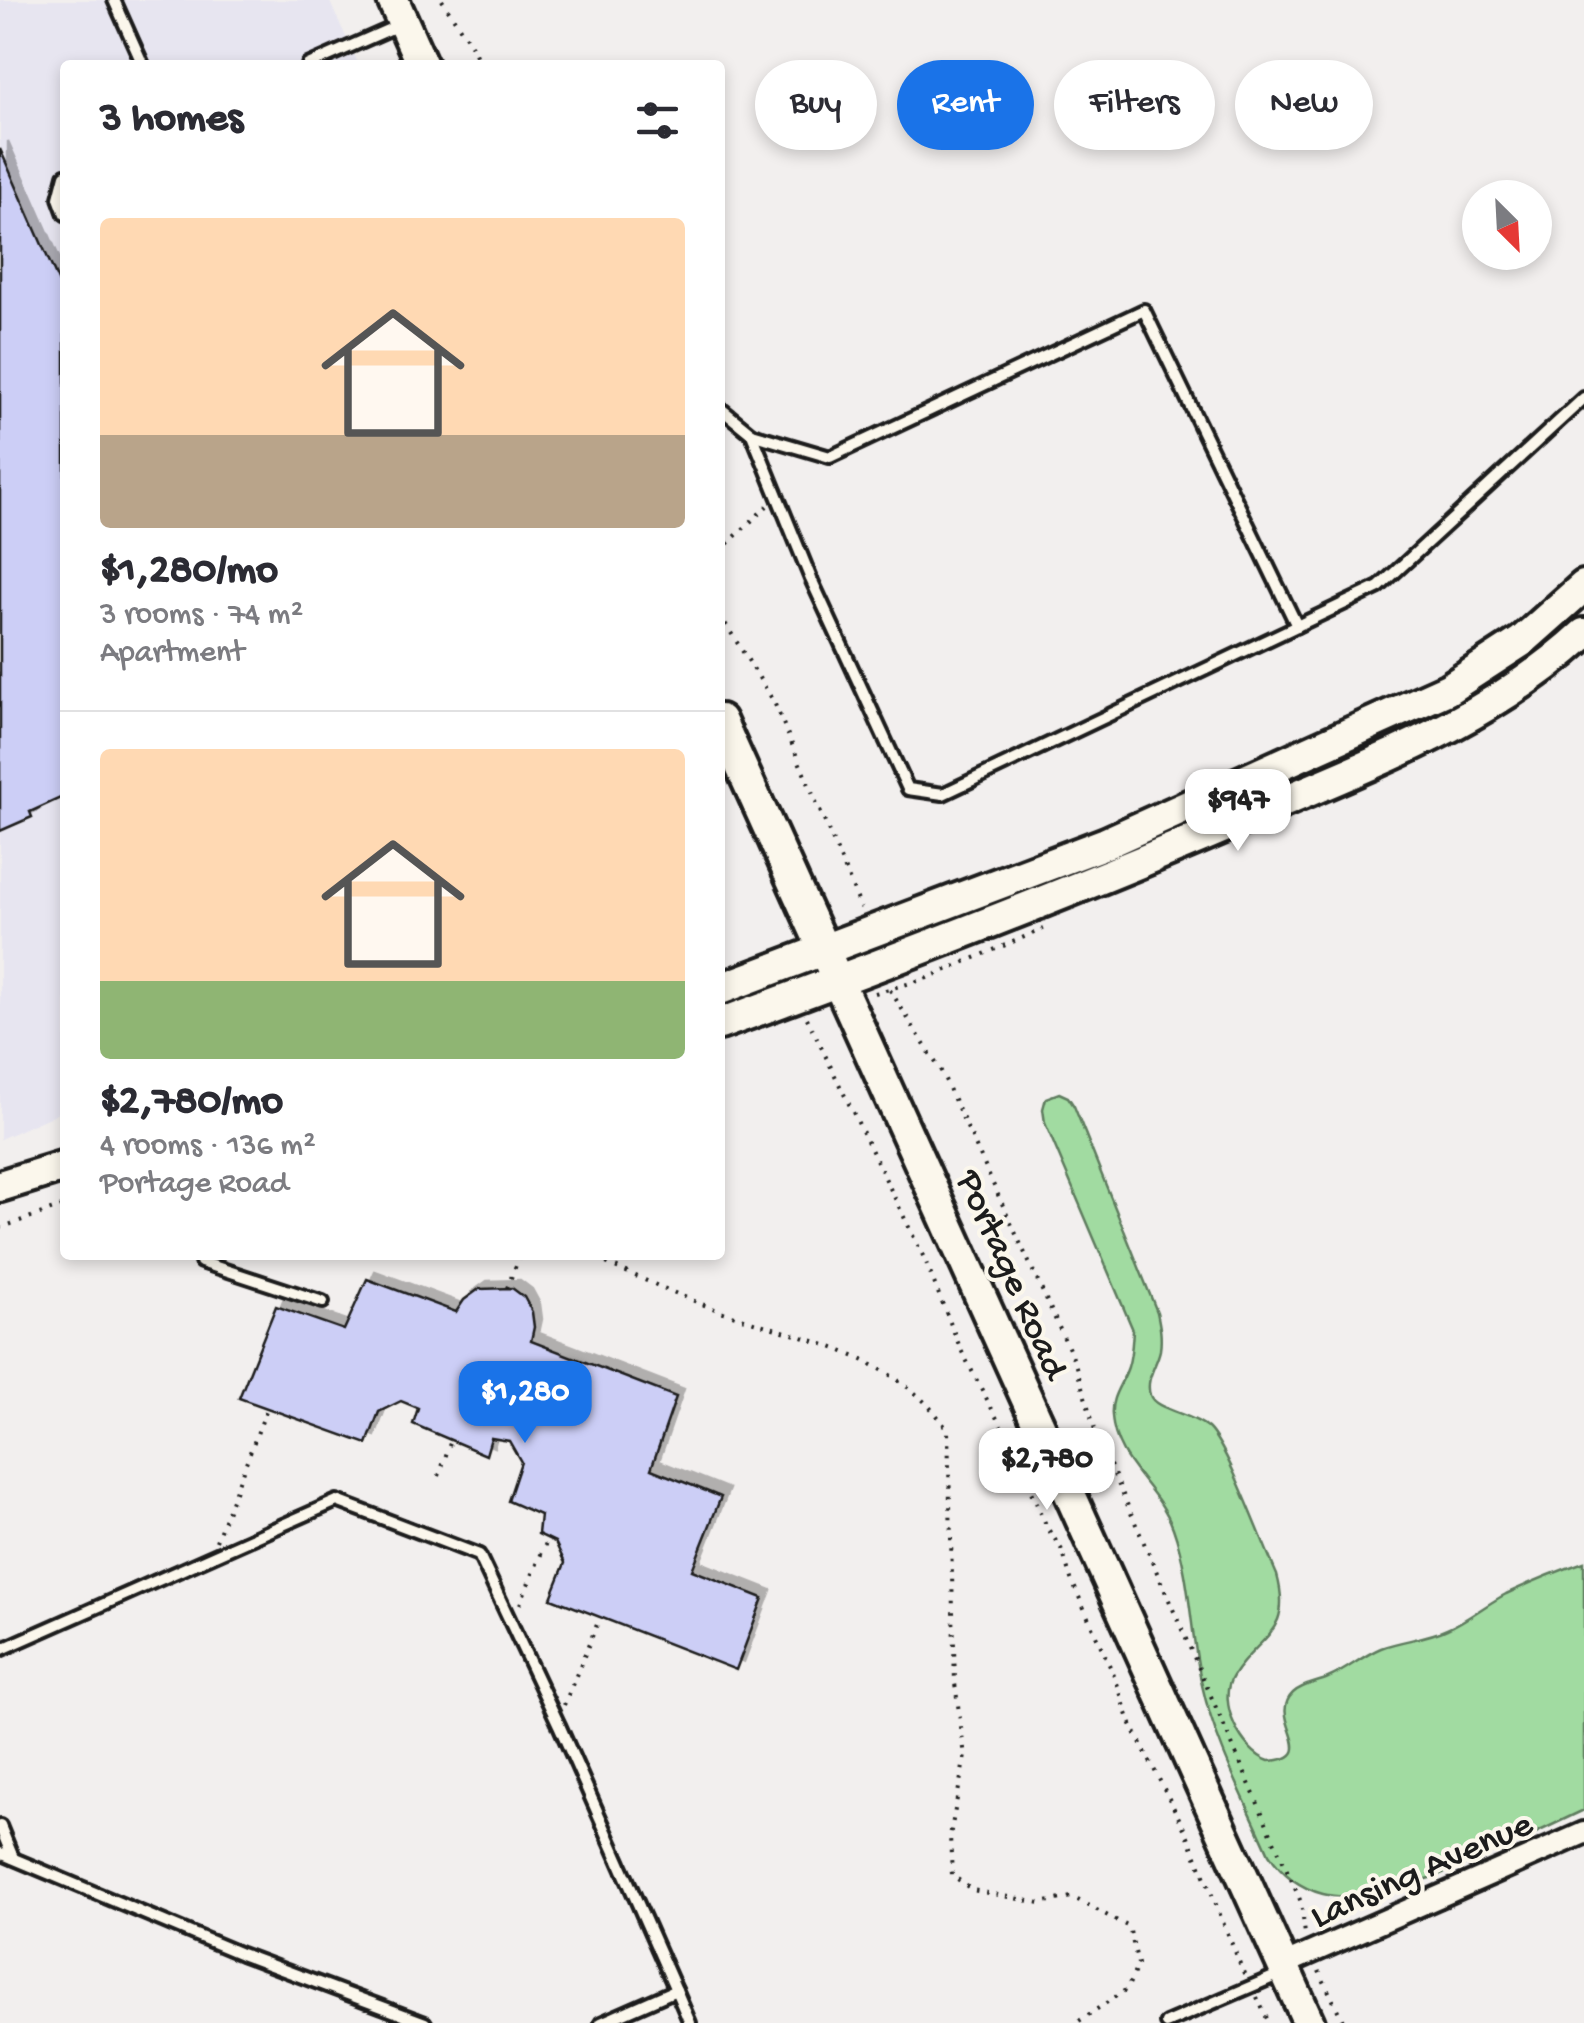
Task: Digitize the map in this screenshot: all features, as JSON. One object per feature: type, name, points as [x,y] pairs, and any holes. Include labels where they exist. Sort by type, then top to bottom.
[{"type":"street","points":[[398,12],[420,60]]},
{"type":"street","points":[[725,987],[1106,843],[1448,688],[1522,641],[1584,586]]},
{"type":"street","points":[[725,1022],[1109,878],[1409,747],[1514,690],[1584,634]]},
{"type":"street","name":"Portage Road","points":[[725,731],[1293,1963],[1309,2023]]},
{"type":"street","points":[[0,1186],[60,1168]]},
{"type":"street","name":"Lansing Avenue","points":[[1293,1963],[1584,1833]]},
{"type":"lane","points":[[114,0],[141,60]]},
{"type":"lane","points":[[316,60],[398,12]]},
{"type":"lane","points":[[725,412],[752,434],[830,457],[1144,310],[1296,626]]},
{"type":"lane","points":[[752,434],[811,580],[908,788],[943,794],[1380,587],[1584,398]]},
{"type":"lane","points":[[201,1260],[323,1302]]},
{"type":"lane","points":[[0,1650],[336,1501],[479,1555],[559,1725],[690,2023]]},
{"type":"lane","points":[[0,1826],[13,1858]]},
{"type":"lane","points":[[0,1853],[240,1954],[425,2023]]},
{"type":"lane","points":[[1166,2023],[1293,1963]]},
{"type":"lane","points":[[601,2023],[676,1990]]},
{"type":"path","points":[[442,0],[478,60]]},
{"type":"path","points":[[725,547],[777,497]]},
{"type":"path","points":[[725,624],[774,702],[861,908]]},
{"type":"path","points":[[890,990],[941,1071],[1074,1360],[1096,1433],[1301,1902],[1303,1927],[1293,1963],[1344,2023]]},
{"type":"path","points":[[807,1018],[925,1260],[962,1350],[1048,1529],[1062,1550],[1130,1722],[1188,1836],[1239,1966],[1269,2023]]},
{"type":"path","points":[[0,1228],[60,1206]]},
{"type":"path","points":[[507,1288],[518,1260]]},
{"type":"path","points":[[600,1260],[713,1308],[874,1363],[934,1409],[948,1431],[955,1683],[965,1756],[950,1836],[952,1876],[972,1890],[1040,1903],[1072,1898],[1128,1927],[1138,1964],[1128,1989],[1076,2023]]},
{"type":"path","points":[[216,1541],[266,1408]]},
{"type":"path","points":[[439,1476],[451,1440]]},
{"type":"path","points":[[520,1604],[548,1538]]},
{"type":"path","points":[[564,1705],[600,1617]]},
{"type":"shaded area","points":[[0,0],[329,0],[357,60],[60,60],[60,1112],[0,1139]]},
{"type":"green space","points":[[1059,1093],[1074,1106],[1157,1312],[1161,1345],[1150,1378],[1150,1395],[1158,1404],[1201,1423],[1216,1438],[1277,1575],[1281,1610],[1277,1622],[1243,1662],[1229,1687],[1230,1712],[1241,1737],[1269,1761],[1285,1758],[1293,1753],[1294,1745],[1287,1703],[1297,1690],[1335,1675],[1381,1648],[1447,1629],[1506,1594],[1584,1562],[1584,1810],[1492,1853],[1382,1892],[1323,1894],[1299,1884],[1274,1861],[1231,1771],[1208,1707],[1173,1528],[1115,1433],[1113,1402],[1128,1367],[1133,1330],[1045,1123],[1046,1098]]},
{"type":"building","points":[[0,149],[60,286],[60,798],[30,812],[32,817],[0,831]]},
{"type":"building","points":[[367,1279],[456,1312],[479,1289],[512,1288],[524,1297],[532,1312],[531,1341],[676,1397],[651,1469],[721,1497],[692,1570],[763,1598],[736,1670],[551,1598],[565,1563],[555,1542],[538,1534],[540,1515],[508,1501],[521,1462],[509,1441],[491,1438],[486,1455],[413,1424],[418,1408],[401,1401],[379,1412],[367,1444],[239,1398],[276,1306],[344,1330]]}]
